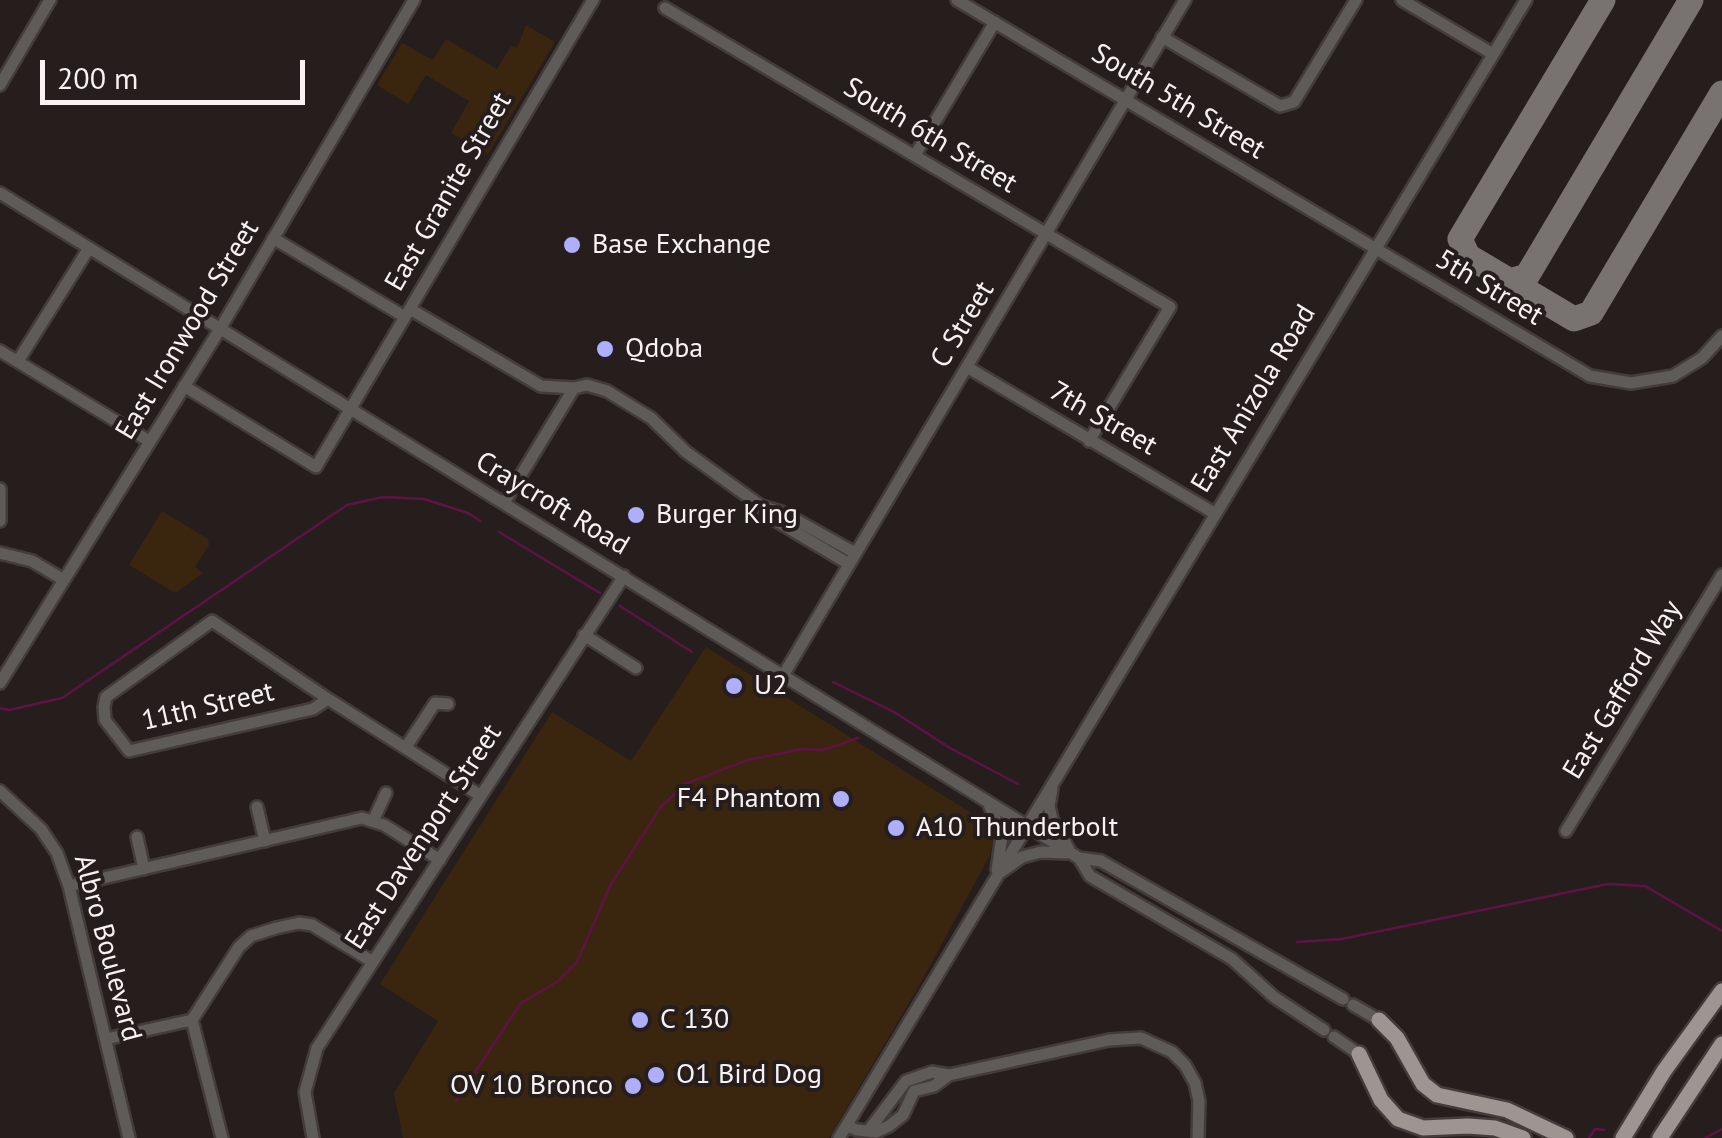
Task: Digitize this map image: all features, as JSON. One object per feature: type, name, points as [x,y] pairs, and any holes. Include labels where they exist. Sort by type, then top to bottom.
[{"type":"main road","points":[[1623,1138],[1664,1070],[1722,991]]},
{"type":"main road","points":[[1379,1020],[1397,1038],[1427,1088],[1444,1097],[1519,1114],[1566,1138]]},
{"type":"main road","points":[[1660,1138],[1722,1044]]},
{"type":"main road","points":[[1359,1054],[1381,1100],[1391,1113],[1408,1124],[1494,1128],[1523,1138]]},
{"type":"main road","points":[[1436,1128],[1454,1117],[1481,1116],[1488,1105]]},
{"type":"street","points":[[0,85],[50,0]]},
{"type":"street","name":"East Ironwood Street","points":[[0,682],[220,329],[414,0]]},
{"type":"street","name":"East Granite Street","points":[[184,386],[316,468],[592,0]]},
{"type":"street","name":"South 5th Street","points":[[956,0],[1374,248]]},
{"type":"street","name":"C Street","points":[[784,674],[1184,0]]},
{"type":"street","points":[[1162,37],[1280,106],[1294,102],[1356,0]]},
{"type":"street","points":[[1402,0],[1493,54]]},
{"type":"street","name":"East Anizola Road","points":[[839,1138],[1526,0]]},
{"type":"street","name":"South 6th Street","points":[[665,8],[1170,307],[1089,441]]},
{"type":"street","points":[[915,156],[995,22]]},
{"type":"street","name":"Craycroft Road","points":[[0,193],[1075,855]]},
{"type":"street","points":[[273,238],[541,386],[601,388],[645,414],[697,461],[761,506],[770,517],[852,558]]},
{"type":"street","points":[[18,362],[89,248]]},
{"type":"street","name":"5th Street","points":[[1374,248],[1578,371],[1616,382],[1656,381],[1687,369],[1722,336]]},
{"type":"street","points":[[0,350],[149,442]]},
{"type":"street","name":"7th Street","points":[[968,367],[1214,513]]},
{"type":"street","points":[[504,503],[574,388]]},
{"type":"street","points":[[0,489],[0,520]]},
{"type":"street","points":[[0,553],[32,561],[64,580]]},
{"type":"street","name":"East Gafford Way","points":[[1566,831],[1722,575]]},
{"type":"street","name":"East Davenport Street","points":[[314,1138],[306,1101],[310,1064],[317,1048],[624,576]]},
{"type":"street","name":"11th Street","points":[[328,699],[313,708],[129,751],[105,720],[104,707],[106,697],[212,621],[481,796]]},
{"type":"street","points":[[584,635],[636,668]]},
{"type":"street","points":[[406,747],[434,703],[448,704]]},
{"type":"street","points":[[1054,780],[1048,806],[1052,820],[1090,876],[1232,960],[1274,997],[1359,1054]]},
{"type":"street","name":"Albro Boulevard","points":[[0,791],[41,828],[58,853],[129,1138]]},
{"type":"street","points":[[374,821],[386,793]]},
{"type":"street","points":[[988,802],[1002,836],[996,876]]},
{"type":"street","points":[[257,807],[265,841]]},
{"type":"street","points":[[69,886],[362,818],[374,821],[440,860]]},
{"type":"street","points":[[136,838],[144,869]]},
{"type":"street","points":[[996,876],[1022,856],[1041,852],[1100,861],[1379,1020]]},
{"type":"street","points":[[106,1039],[192,1020],[239,947],[257,933],[299,923],[312,925],[374,962]]},
{"type":"street","points":[[192,1020],[222,1138]]},
{"type":"street","points":[[847,1126],[876,1132],[890,1126],[903,1115],[914,1091],[934,1086],[948,1076],[1109,1040],[1141,1038],[1172,1052],[1185,1064],[1199,1101],[1198,1138]]},
{"type":"street","points":[[868,1130],[906,1081],[932,1072],[948,1076]]},
{"type":"shaded area","points":[[526,25],[555,42],[488,154],[451,133],[469,101],[426,75],[408,104],[377,85],[402,43],[433,60],[446,39],[497,69],[511,46],[517,48]]},
{"type":"shaded area","points":[[162,511],[208,539],[209,545],[195,567],[203,573],[175,593],[129,565]]},
{"type":"shaded area","points":[[706,647],[984,821],[995,833],[990,855],[919,986],[829,1138],[403,1138],[394,1093],[438,1021],[380,984],[552,712],[631,761]]},
{"type":"waterway","points":[[0,708],[9,710],[62,698],[347,505],[383,497],[424,499],[468,513],[480,521]]},
{"type":"waterway","points":[[499,532],[600,593]]},
{"type":"waterway","points":[[620,606],[692,652]]},
{"type":"waterway","points":[[833,682],[894,712],[950,748],[1018,784]]},
{"type":"waterway","points":[[456,1101],[520,1004],[558,981],[577,962],[611,884],[661,807],[685,784],[748,760],[802,749],[823,750],[858,738]]},
{"type":"waterway","points":[[1297,942],[1342,939],[1608,884],[1645,886],[1722,931]]},
{"type":"waterway","points":[[1589,1138],[1595,1129],[1604,1130]]},
{"type":"waterway","points":[[1705,1138],[1722,1129]]},
{"type":"taxiway","points":[[1603,0],[1460,239],[1468,256],[1574,319],[1591,313],[1722,93]]},
{"type":"taxiway","points":[[1509,281],[1527,276],[1691,0]]},
{"type":"place","name":"Base Exchange","points":[[572,245]]},
{"type":"place","name":"Qdoba","points":[[605,349]]},
{"type":"place","name":"Burger King","points":[[636,515]]},
{"type":"place","name":"U2","points":[[734,686]]},
{"type":"place","name":"F4 Phantom","points":[[841,799]]},
{"type":"place","name":"A10 Thunderbolt","points":[[896,828]]},
{"type":"place","name":"C 130","points":[[640,1020]]},
{"type":"place","name":"O1 Bird Dog","points":[[656,1075]]},
{"type":"place","name":"OV 10 Bronco","points":[[633,1086]]}]
